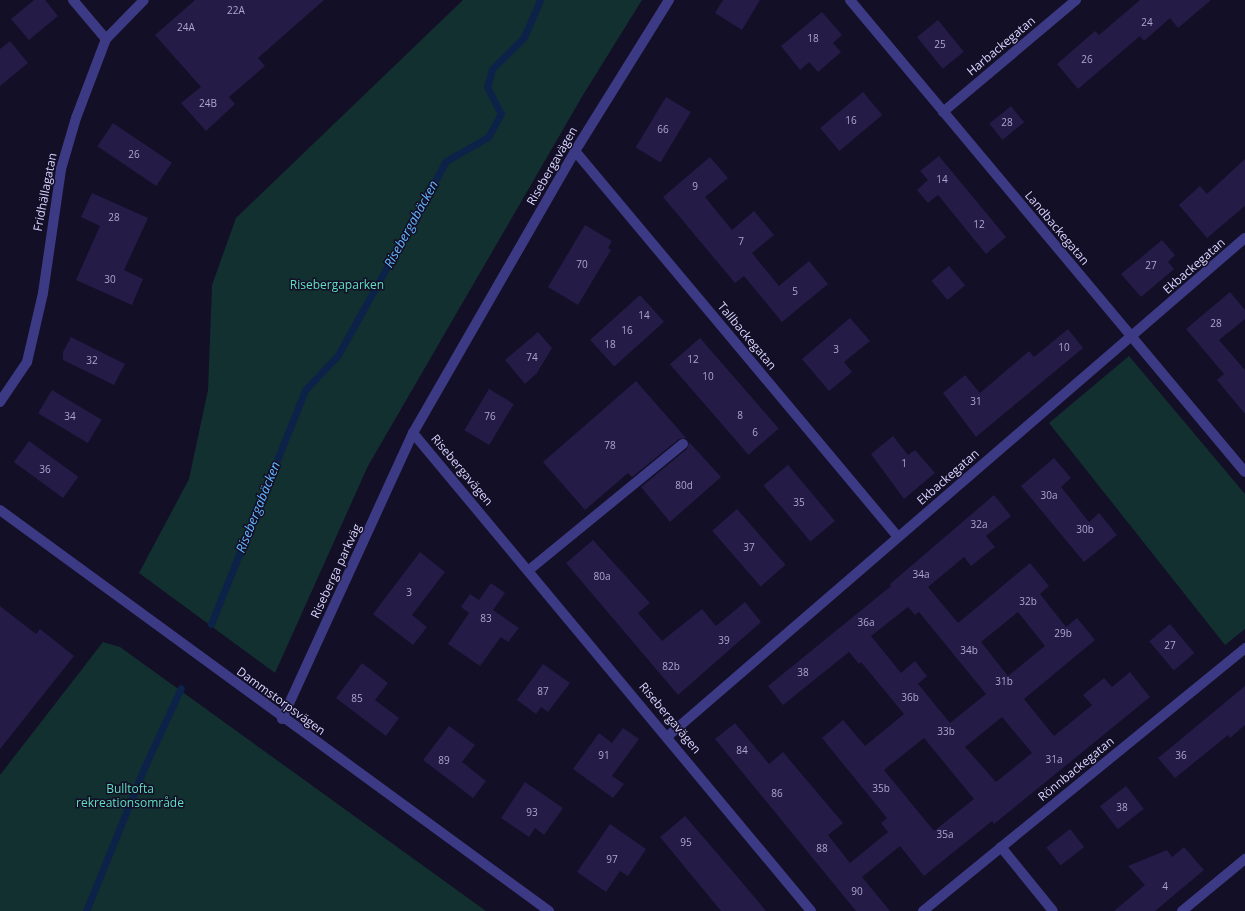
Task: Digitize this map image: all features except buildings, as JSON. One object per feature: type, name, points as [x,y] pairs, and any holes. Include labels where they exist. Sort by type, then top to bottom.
[{"type":"street","points":[[73,0],[106,39]]},
{"type":"street","name":"Fridhällagatan","points":[[0,402],[27,362],[43,293],[61,169],[76,118],[106,39],[144,0]]},
{"type":"street","name":"Risebergavägen","points":[[669,0],[575,151],[414,433],[668,736],[811,911]]},
{"type":"street","name":"Landbackegatan","points":[[850,0],[1245,472]]},
{"type":"street","name":"Harbackegatan","points":[[943,112],[1076,0]]},
{"type":"street","name":"Tallbackegatan","points":[[575,151],[898,537]]},
{"type":"street","name":"Ekbackegatan","points":[[668,736],[1245,238]]},
{"type":"street","name":"Riseberga parkväg","points":[[282,719],[414,433]]},
{"type":"street","points":[[529,570],[683,444]]},
{"type":"street","name":"Dammstorpsvägen","points":[[0,510],[282,719],[549,911]]},
{"type":"street","name":"Rönnbackegatan","points":[[923,911],[1245,648]]},
{"type":"street","points":[[1001,847],[1053,911]]},
{"type":"street","points":[[1182,911],[1245,859]]},
{"type":"green space","name":"Risebergaparken","points":[[463,0],[642,0],[583,95],[368,466],[275,673],[139,573],[189,479],[208,390],[212,285],[236,218]]},
{"type":"green space","points":[[1129,356],[1245,494],[1245,629],[1225,645],[1049,423]]},
{"type":"green space","name":"Bulltofta rekreationsområde","points":[[103,642],[120,647],[486,911],[0,911],[0,775]]},
{"type":"waterway","name":"Risebergabäcken","points":[[211,624],[305,390],[338,355],[446,161],[488,137],[501,114],[487,87],[492,69],[524,37],[540,0]]},
{"type":"waterway","points":[[86,911],[144,768],[181,688]]}]
